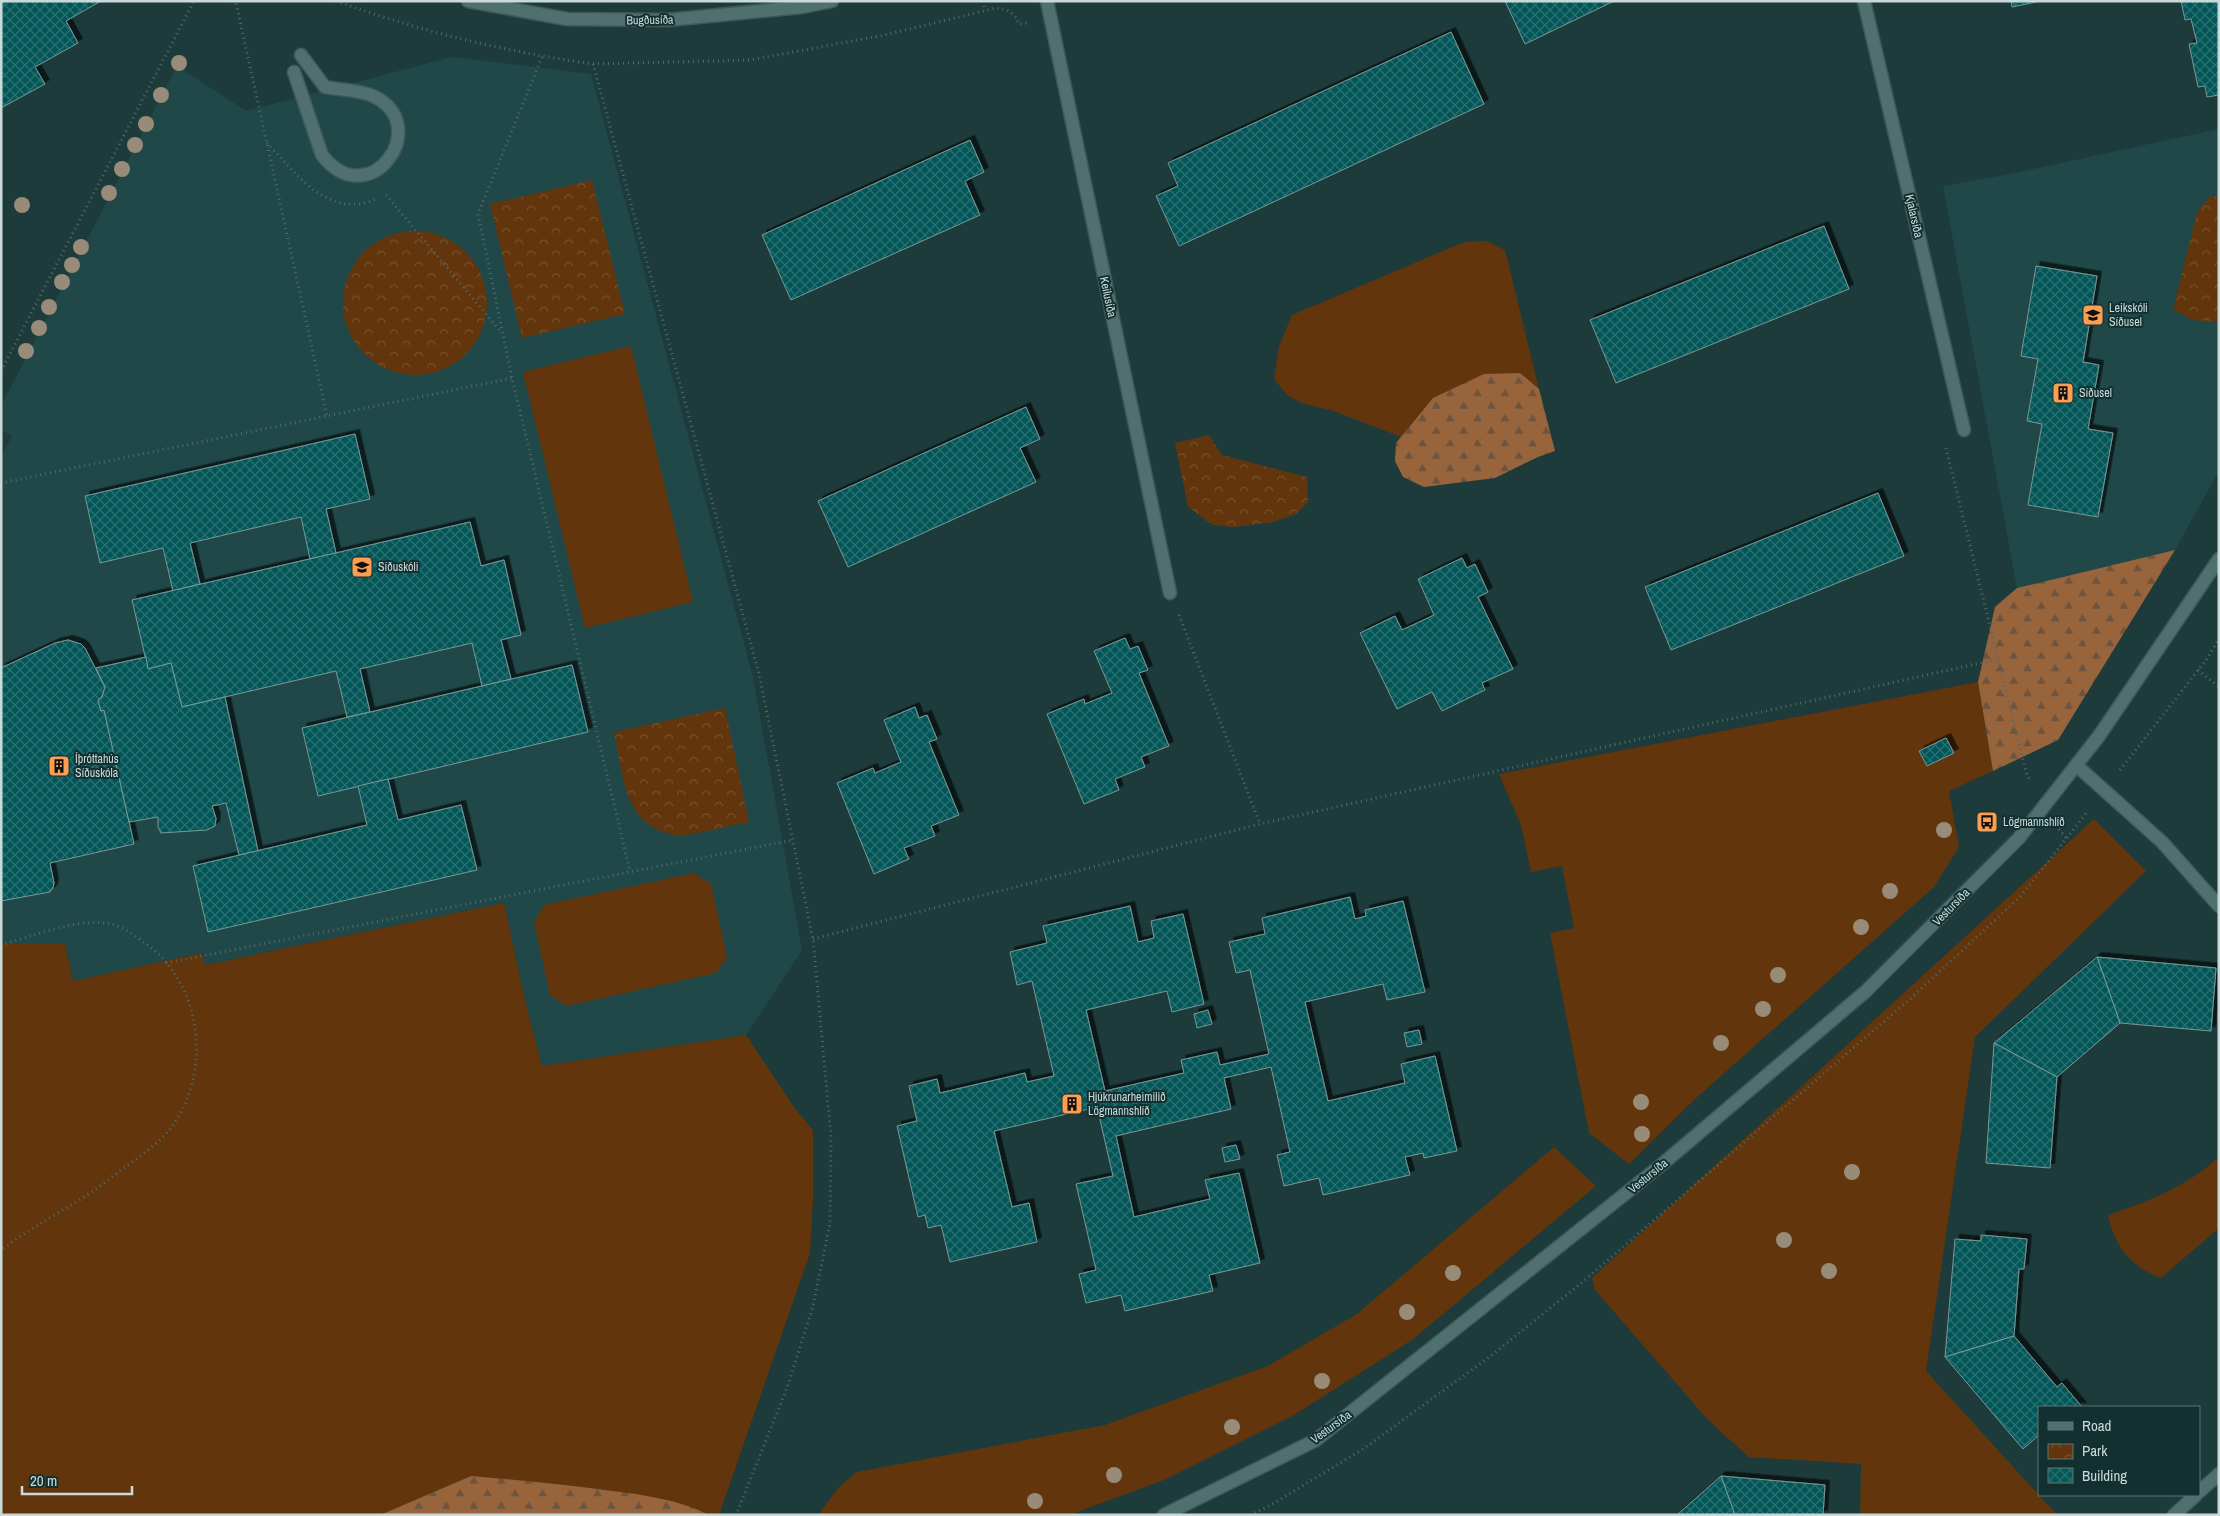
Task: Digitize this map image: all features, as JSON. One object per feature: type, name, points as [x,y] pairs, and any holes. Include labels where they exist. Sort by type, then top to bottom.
[{"type":"street","name":"Bugðusíða","points":[[468,1],[567,19],[667,20],[802,7],[832,1]]},
{"type":"street","name":"Keilusíða","points":[[1047,1],[1170,593]]},
{"type":"street","name":"Kjalarsíða","points":[[1864,1],[1964,430]]},
{"type":"street","points":[[294,72],[322,155],[330,166],[343,173],[357,176],[371,173],[384,166],[393,155],[398,142],[398,127],[394,114],[384,102],[372,95],[325,87],[301,55]]},
{"type":"street","name":"Vestursíða","points":[[1164,1515],[1316,1440],[1660,1166],[1865,992],[2019,838],[2130,692],[2219,559]]},
{"type":"street","points":[[2076,765],[2162,842],[2219,906]]},
{"type":"street","points":[[2200,1491],[2219,1474]]},
{"type":"street","points":[[2174,1515],[2195,1496]]},
{"type":"path","points":[[1,371],[194,1]]},
{"type":"path","points":[[232,1],[236,3],[327,416]]},
{"type":"path","points":[[336,1],[436,34],[542,57],[593,64],[750,60],[885,35],[985,11],[983,1]]},
{"type":"path","points":[[542,57],[478,214],[512,378],[630,871]]},
{"type":"path","points":[[593,64],[760,674],[813,940],[831,1137],[830,1223],[813,1306],[787,1388],[736,1515]]},
{"type":"path","points":[[386,195],[503,334]]},
{"type":"path","points":[[1,483],[512,378]]},
{"type":"path","points":[[1170,593],[1260,824]]},
{"type":"path","points":[[1250,1515],[1271,1505],[1363,1449],[1488,1358],[1579,1285],[1910,1000],[2021,896],[2198,670],[2219,639]]},
{"type":"path","points":[[813,940],[1260,824],[1998,659]]},
{"type":"path","points":[[2198,670],[2219,688]]},
{"type":"path","points":[[166,963],[793,840]]},
{"type":"path","points":[[1,945],[80,923],[112,924],[133,934],[151,947],[179,980],[188,1000],[195,1027],[196,1062],[193,1080],[184,1106],[170,1129],[151,1148],[82,1198],[23,1233],[1,1250]]},
{"type":"shaded area","name":"Síðuskóli","points":[[452,57],[591,74],[753,677],[802,950],[746,1035],[542,1066],[526,1005],[504,903],[205,965],[202,953],[73,981],[65,944],[1,944],[1,457],[12,436],[1,430],[1,406],[177,66],[246,111]]},
{"type":"shaded area","name":"Leikskóli Síðusel","points":[[2219,129],[2219,471],[2175,550],[2017,588],[1943,186],[2010,174]]},
{"type":"green space","points":[[592,180],[625,314],[522,338],[490,204]]},
{"type":"green space","points":[[2219,196],[2219,322],[2192,320],[2173,309],[2197,213],[2209,197]]},
{"type":"green space","points":[[415,231],[442,237],[455,243],[466,252],[475,263],[481,276],[487,303],[481,330],[475,343],[466,354],[455,363],[442,369],[415,375],[388,369],[375,363],[364,354],[355,343],[349,330],[343,303],[349,276],[355,263],[364,252],[375,243],[388,237]]},
{"type":"green space","points":[[1487,241],[1505,250],[1539,389],[1520,373],[1433,398],[1401,437],[1331,410],[1304,404],[1288,396],[1274,379],[1279,346],[1292,315],[1464,242]]},
{"type":"green space","points":[[631,346],[693,602],[585,628],[523,372]]},
{"type":"green space","points":[[1520,373],[1539,389],[1555,451],[1538,457],[1495,478],[1424,487],[1403,477],[1395,461],[1396,443],[1433,398],[1484,374]]},
{"type":"green space","points":[[1209,435],[1222,455],[1307,477],[1308,502],[1296,514],[1273,522],[1234,527],[1213,525],[1188,507],[1175,443]]},
{"type":"green space","points":[[2175,550],[2058,740],[1993,771],[1978,682],[1995,607],[2017,588]]},
{"type":"green space","points":[[1978,682],[1993,771],[1949,791],[1959,847],[1934,887],[1695,1099],[1629,1164],[1589,1133],[1550,933],[1574,928],[1562,866],[1531,872],[1521,825],[1499,774]]},
{"type":"green space","points":[[725,708],[749,822],[683,835],[663,832],[647,824],[638,814],[626,789],[614,732]]},
{"type":"green space","points":[[2094,819],[2146,871],[1975,1037],[1926,1371],[2057,1515],[1860,1515],[1861,1464],[1749,1457],[1709,1421],[1595,1290],[1592,1278]]},
{"type":"green space","points":[[694,873],[711,884],[727,957],[716,973],[566,1006],[550,995],[534,922],[544,905]]},
{"type":"green space","points":[[504,903],[526,1005],[542,1066],[746,1035],[796,1110],[813,1130],[813,1199],[810,1253],[719,1515],[709,1515],[699,1510],[471,1476],[380,1515],[1,1515],[1,944],[65,944],[73,981],[202,953],[205,965]]},
{"type":"green space","points":[[1554,1147],[1596,1186],[1412,1340],[1294,1415],[1164,1480],[1069,1515],[818,1515],[839,1487],[857,1472],[1105,1425],[1268,1366],[1357,1314]]},
{"type":"green space","points":[[2219,1157],[2219,1228],[2161,1278],[2141,1268],[2132,1261],[2120,1246],[2108,1215],[2138,1205],[2180,1185]]},
{"type":"green space","points":[[471,1476],[559,1484],[637,1494],[686,1505],[709,1515],[380,1515]]},
{"type":"building","points":[[1,1],[101,1],[66,21],[78,43],[35,67],[45,84],[1,108]]},
{"type":"building","points":[[1505,1],[1614,1],[1525,44]]},
{"type":"building","points":[[2011,1],[2035,1],[2036,2],[2012,7]]},
{"type":"building","points":[[2181,1],[2219,1],[2219,95],[2207,97],[2205,86],[2198,87],[2189,44],[2197,43],[2191,19],[2185,20]]},
{"type":"building","points":[[1451,32],[1484,104],[1179,246],[1156,196],[1178,186],[1168,163]]},
{"type":"building","points":[[970,140],[984,172],[965,181],[980,215],[791,300],[762,235]]},
{"type":"building","points":[[1824,226],[1849,289],[1616,383],[1590,320]]},
{"type":"building","name":"Síðusel","points":[[2036,266],[2097,276],[2083,362],[2099,365],[2088,429],[2113,433],[2098,517],[2028,505],[2042,424],[2027,421],[2038,359],[2021,356]]},
{"type":"building","points":[[1026,407],[1040,439],[1020,448],[1036,482],[848,567],[818,501]]},
{"type":"building","points":[[355,434],[370,499],[326,509],[336,553],[310,559],[301,517],[190,543],[200,584],[173,591],[163,548],[100,563],[85,496]]},
{"type":"building","points":[[1878,493],[1904,556],[1671,650],[1645,587]]},
{"type":"building","points":[[470,522],[481,566],[504,560],[521,635],[501,640],[511,679],[482,686],[472,643],[360,669],[370,712],[347,717],[336,671],[182,707],[171,663],[148,669],[132,600]]},
{"type":"building","points":[[1462,558],[1467,568],[1475,564],[1488,592],[1478,597],[1513,669],[1482,683],[1485,690],[1442,711],[1432,692],[1397,709],[1360,633],[1395,616],[1402,630],[1434,615],[1418,579]]},
{"type":"building","points":[[1125,638],[1130,649],[1138,646],[1148,670],[1139,673],[1169,746],[1141,757],[1145,767],[1115,779],[1119,790],[1084,804],[1047,714],[1084,699],[1085,704],[1112,693],[1094,651]]},
{"type":"building","name":"Íþróttahús Síðuskóla","points":[[68,640],[81,644],[85,648],[105,687],[102,697],[98,700],[101,711],[104,710],[134,844],[50,863],[54,883],[50,892],[1,901],[1,668],[55,643]]},
{"type":"building","points":[[146,657],[148,669],[171,663],[182,707],[225,697],[258,851],[239,855],[226,803],[212,806],[216,818],[215,826],[207,830],[161,833],[158,827],[158,817],[129,822],[104,710],[101,711],[98,700],[102,697],[105,687],[96,668]]},
{"type":"building","points":[[572,665],[588,732],[318,796],[302,728]]},
{"type":"building","points":[[915,707],[919,718],[927,715],[937,739],[929,742],[959,815],[931,826],[935,836],[904,848],[909,859],[874,874],[837,783],[873,768],[875,773],[901,762],[884,720]]},
{"type":"building","points":[[1946,738],[1954,753],[1927,766],[1919,751]]},
{"type":"building","points":[[388,779],[398,820],[461,805],[477,870],[208,932],[193,866],[367,825],[358,786]]},
{"type":"building","name":"Hjúkrunarheimilið Lögmannshlíð","points":[[1350,897],[1355,919],[1366,916],[1365,910],[1403,901],[1425,992],[1387,1000],[1383,984],[1305,1002],[1328,1101],[1405,1083],[1401,1064],[1435,1056],[1457,1151],[1424,1158],[1423,1153],[1405,1157],[1410,1175],[1323,1195],[1319,1178],[1284,1186],[1277,1155],[1290,1152],[1271,1067],[1224,1078],[1231,1109],[1116,1136],[1134,1217],[1210,1199],[1205,1180],[1239,1173],[1260,1263],[1209,1275],[1213,1291],[1125,1311],[1121,1295],[1086,1303],[1079,1274],[1096,1270],[1076,1184],[1113,1176],[1097,1107],[994,1131],[1012,1207],[1029,1203],[1037,1242],[950,1262],[941,1225],[928,1228],[925,1215],[918,1217],[897,1126],[917,1121],[909,1086],[937,1079],[940,1093],[1025,1073],[1027,1082],[1054,1076],[1032,981],[1017,985],[1010,952],[1047,943],[1043,926],[1130,906],[1138,942],[1154,938],[1151,921],[1183,914],[1204,1004],[1172,1012],[1167,991],[1086,1010],[1105,1091],[1184,1073],[1181,1060],[1217,1052],[1220,1065],[1269,1054],[1250,970],[1236,973],[1229,942],[1265,934],[1262,918]]},
{"type":"building","points":[[2097,957],[2216,968],[2211,1031],[2120,1023]]},
{"type":"building","points":[[2097,957],[2120,1023],[2057,1077],[1994,1043]]},
{"type":"building","points":[[1208,1010],[1212,1024],[1197,1028],[1194,1014]]},
{"type":"building","points":[[1419,1030],[1422,1044],[1407,1047],[1404,1033]]},
{"type":"building","points":[[1994,1043],[2057,1077],[2050,1168],[1986,1163]]},
{"type":"building","points":[[1236,1145],[1240,1159],[1225,1162],[1222,1148]]},
{"type":"building","points":[[1981,1235],[2027,1239],[2024,1269],[2019,1269],[2014,1336],[1945,1357],[1955,1239],[1981,1241]]},
{"type":"building","points":[[2014,1336],[2057,1387],[2062,1383],[2081,1406],[2038,1406],[2038,1436],[2023,1449],[1945,1357]]},
{"type":"building","points":[[1721,1476],[1825,1485],[1823,1515],[1735,1515]]},
{"type":"building","points":[[1721,1476],[1735,1515],[1677,1515]]},
{"type":"place","name":"Leikskóli Síðusel","points":[[2093,315]]},
{"type":"place","name":"Síðusel","points":[[2063,393]]},
{"type":"place","name":"Síðuskóli","points":[[362,567]]},
{"type":"place","name":"Íþróttahús Síðuskóla","points":[[59,766]]},
{"type":"place","name":"Lögmannshlíð","points":[[1987,822]]},
{"type":"place","name":"Hjúkrunarheimilið Lögmannshlíð","points":[[1072,1104]]}]
